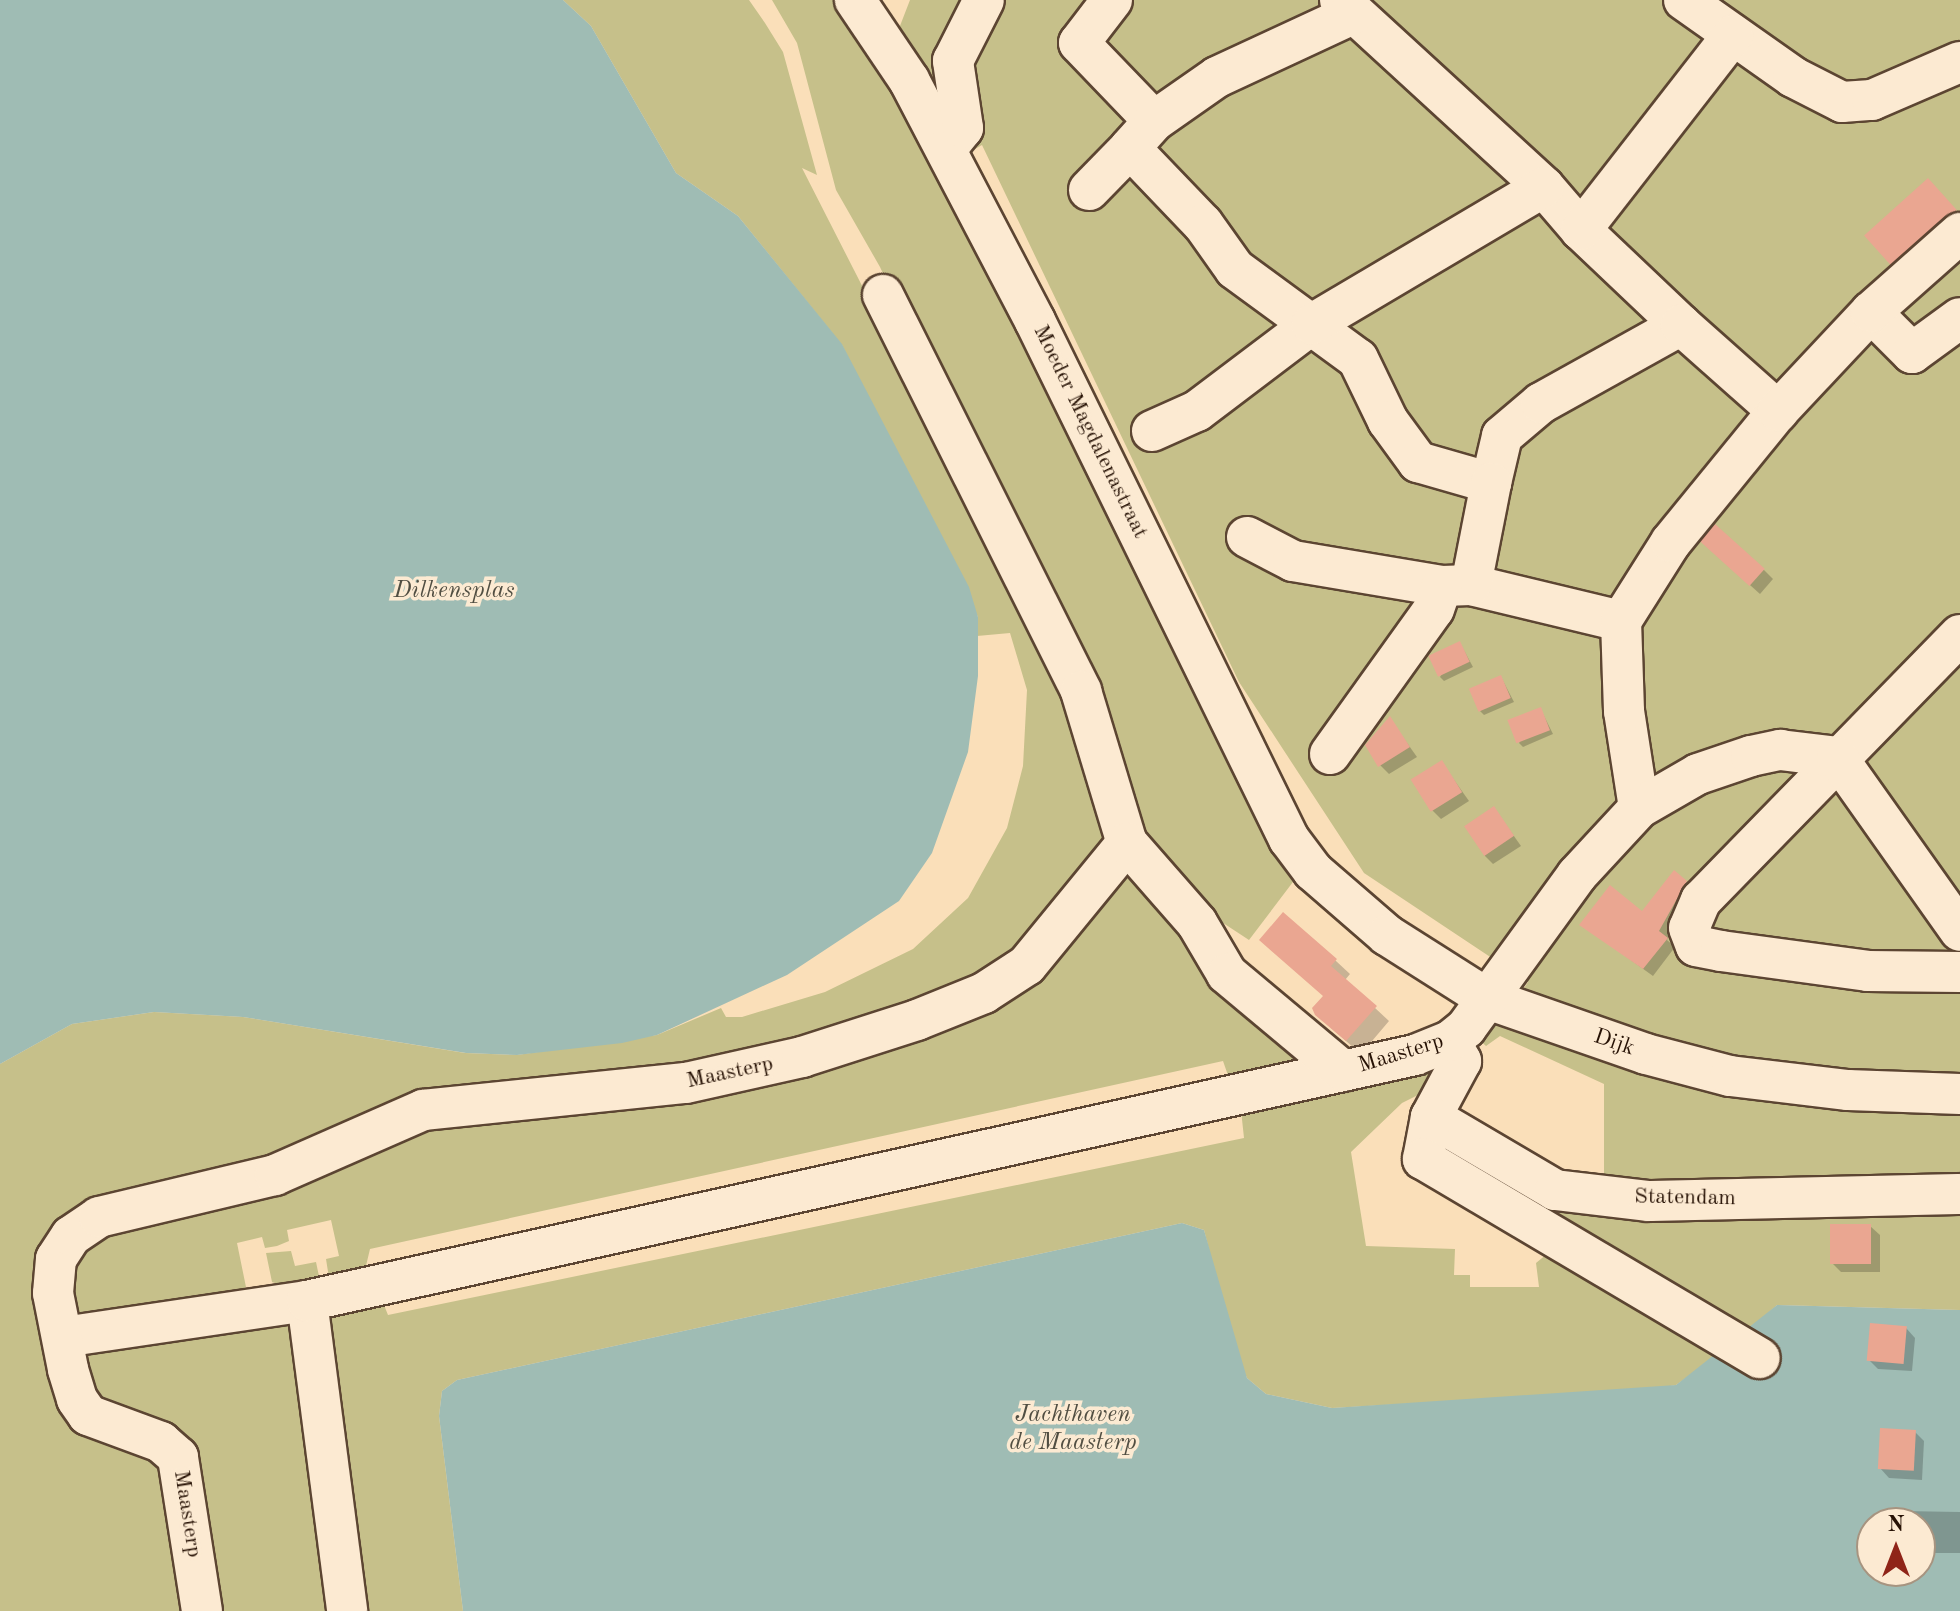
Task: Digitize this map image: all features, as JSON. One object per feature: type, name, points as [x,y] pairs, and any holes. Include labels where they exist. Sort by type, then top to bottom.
[{"type":"street","name":"Moeder Magdalenastraat","points":[[855,0],[909,80],[946,149],[1289,839],[1313,871]]},
{"type":"street","points":[[946,149],[963,128],[953,61],[984,0]]},
{"type":"street","points":[[1112,0],[1079,43],[1235,269],[1358,359],[1388,421],[1418,462],[1491,483]]},
{"type":"street","points":[[1684,0],[1793,77],[1842,102],[1872,100],[1960,62]]},
{"type":"street","points":[[1089,190],[1142,135],[1217,77],[1347,7],[1544,187],[1581,230],[1681,325],[1778,411]]},
{"type":"street","points":[[1581,230],[1733,35]]},
{"type":"street","points":[[1152,431],[1197,411],[1312,324],[1544,187]]},
{"type":"street","points":[[1639,808],[1624,711],[1621,621],[1671,542],[1778,411],[1871,312],[1960,233]]},
{"type":"street","points":[[883,295],[1081,691],[1127,843]]},
{"type":"street","points":[[1871,312],[1912,353],[1960,318]]},
{"type":"street","points":[[1330,754],[1434,609],[1456,585],[1491,483],[1502,436],[1541,403],[1681,325]]},
{"type":"street","points":[[1247,537],[1293,561],[1456,585],[1621,621]]},
{"type":"street","points":[[1955,650],[1837,757],[1701,900],[1689,928],[1696,946],[1868,971],[1960,972]]},
{"type":"street","name":"Maasterp","points":[[63,1337],[307,1301],[1343,1071],[1450,1041],[1488,999],[1577,875],[1639,808],[1698,774],[1751,756],[1780,750],[1837,757]]},
{"type":"street","points":[[1837,757],[1960,931]]},
{"type":"street","name":"Maasterp","points":[[202,1611],[178,1457],[161,1442],[88,1415],[77,1399],[53,1293],[56,1259],[71,1236],[99,1217],[275,1175],[423,1110],[686,1083],[802,1057],[917,1020],[984,993],[1027,965],[1127,843],[1197,923],[1227,974],[1343,1071]]},
{"type":"street","name":"Dijk","points":[[1313,871],[1387,935],[1488,999],[1646,1054],[1730,1076],[1848,1090],[1960,1094]]},
{"type":"street","points":[[1450,1041],[1461,1061],[1431,1117],[1423,1159],[1759,1358]]},
{"type":"street","name":"Statendam","points":[[1431,1117],[1555,1190],[1649,1201],[1960,1194]]},
{"type":"street","points":[[307,1301],[347,1611]]},
{"type":"shaded area","points":[[563,0],[749,0],[765,23],[783,52],[817,175],[802,168],[1064,682],[1112,841],[1037,948],[811,1048],[342,1138],[79,1218],[59,1369],[155,1449],[194,1611],[0,1611],[0,1064],[72,1024],[154,1012],[243,1017],[465,1053],[517,1055],[657,1035],[721,1008],[726,1017],[742,1017],[825,992],[913,949],[968,898],[1007,828],[1023,766],[1027,690],[1010,633],[977,636],[978,617],[842,345],[738,216],[676,173],[591,26]]},
{"type":"shaded area","points":[[772,0],[847,0],[1299,874],[1249,940],[1214,917],[1145,849],[880,267],[836,190],[797,43]]},
{"type":"shaded area","points":[[910,0],[1960,0],[1960,1076],[1727,1064],[1520,994],[1528,982],[1364,873],[1239,682],[982,145],[968,153],[898,31]]},
{"type":"shaded area","points":[[1122,866],[1311,1060],[1231,1084],[1223,1061],[370,1249],[365,1270],[329,1278],[326,1259],[339,1256],[331,1220],[287,1230],[289,1241],[277,1246],[265,1248],[262,1237],[237,1243],[246,1287],[235,1293],[85,1315],[77,1312],[59,1276],[71,1244],[372,1136],[928,1020]]},
{"type":"shaded area","points":[[1503,1022],[1960,1111],[1960,1310],[1777,1305],[1742,1336],[1551,1219],[1562,1203],[1604,1194],[1604,1084],[1500,1036],[1486,1046],[1477,1038],[1487,1027]]},
{"type":"shaded area","points":[[1432,1069],[1437,1075],[1428,1090],[1402,1103],[1351,1152],[1366,1246],[1455,1249],[1454,1275],[1470,1275],[1470,1287],[1539,1287],[1536,1263],[1553,1249],[1722,1352],[1676,1385],[1647,1390],[1332,1408],[1266,1394],[1247,1378],[1235,1351],[1204,1230],[1182,1223],[457,1380],[442,1391],[439,1416],[463,1611],[361,1611],[325,1315],[380,1295],[388,1315],[1244,1138],[1241,1110]]},
{"type":"shaded area","points":[[291,1251],[295,1266],[316,1262],[320,1281],[288,1287],[272,1282],[266,1253]]},
{"type":"shaded area","points":[[293,1313],[332,1611],[210,1611],[193,1472],[99,1409],[79,1350]]},
{"type":"water","name":"Dilkensplas","points":[[0,0],[563,0],[591,26],[676,173],[738,216],[842,344],[969,587],[978,617],[978,676],[968,752],[932,853],[899,901],[787,975],[657,1035],[622,1043],[517,1055],[466,1053],[243,1017],[154,1012],[72,1024],[0,1064]]},
{"type":"water","name":"Jachthaven de Maasterp","points":[[1182,1223],[1204,1230],[1247,1378],[1266,1394],[1332,1408],[1676,1385],[1777,1305],[1960,1310],[1960,1611],[463,1611],[439,1416],[442,1391],[457,1380]]},
{"type":"building","points":[[1928,178],[1957,210],[1893,268],[1864,236]]},
{"type":"building","points":[[1715,524],[1765,569],[1749,586],[1700,541]]},
{"type":"building","points":[[1460,641],[1470,662],[1438,677],[1428,656]]},
{"type":"building","points":[[1501,675],[1511,698],[1479,712],[1469,689]]},
{"type":"building","points":[[1541,707],[1550,730],[1516,743],[1507,720]]},
{"type":"building","points":[[1390,716],[1410,747],[1378,767],[1365,745]]},
{"type":"building","points":[[1442,760],[1462,792],[1431,812],[1411,780]]},
{"type":"building","points":[[1494,806],[1514,836],[1484,856],[1464,826]]},
{"type":"building","points":[[1674,870],[1687,881],[1659,931],[1668,938],[1643,969],[1579,925],[1610,885],[1642,911]]},
{"type":"building","points":[[1283,912],[1337,959],[1331,966],[1377,1006],[1346,1041],[1315,1015],[1312,1008],[1323,996],[1259,940]]},
{"type":"building","points":[[1830,1224],[1871,1224],[1871,1264],[1830,1264]]},
{"type":"building","points":[[1870,1323],[1907,1326],[1904,1364],[1867,1361]]},
{"type":"building","points":[[1880,1428],[1916,1430],[1914,1471],[1878,1469]]}]
